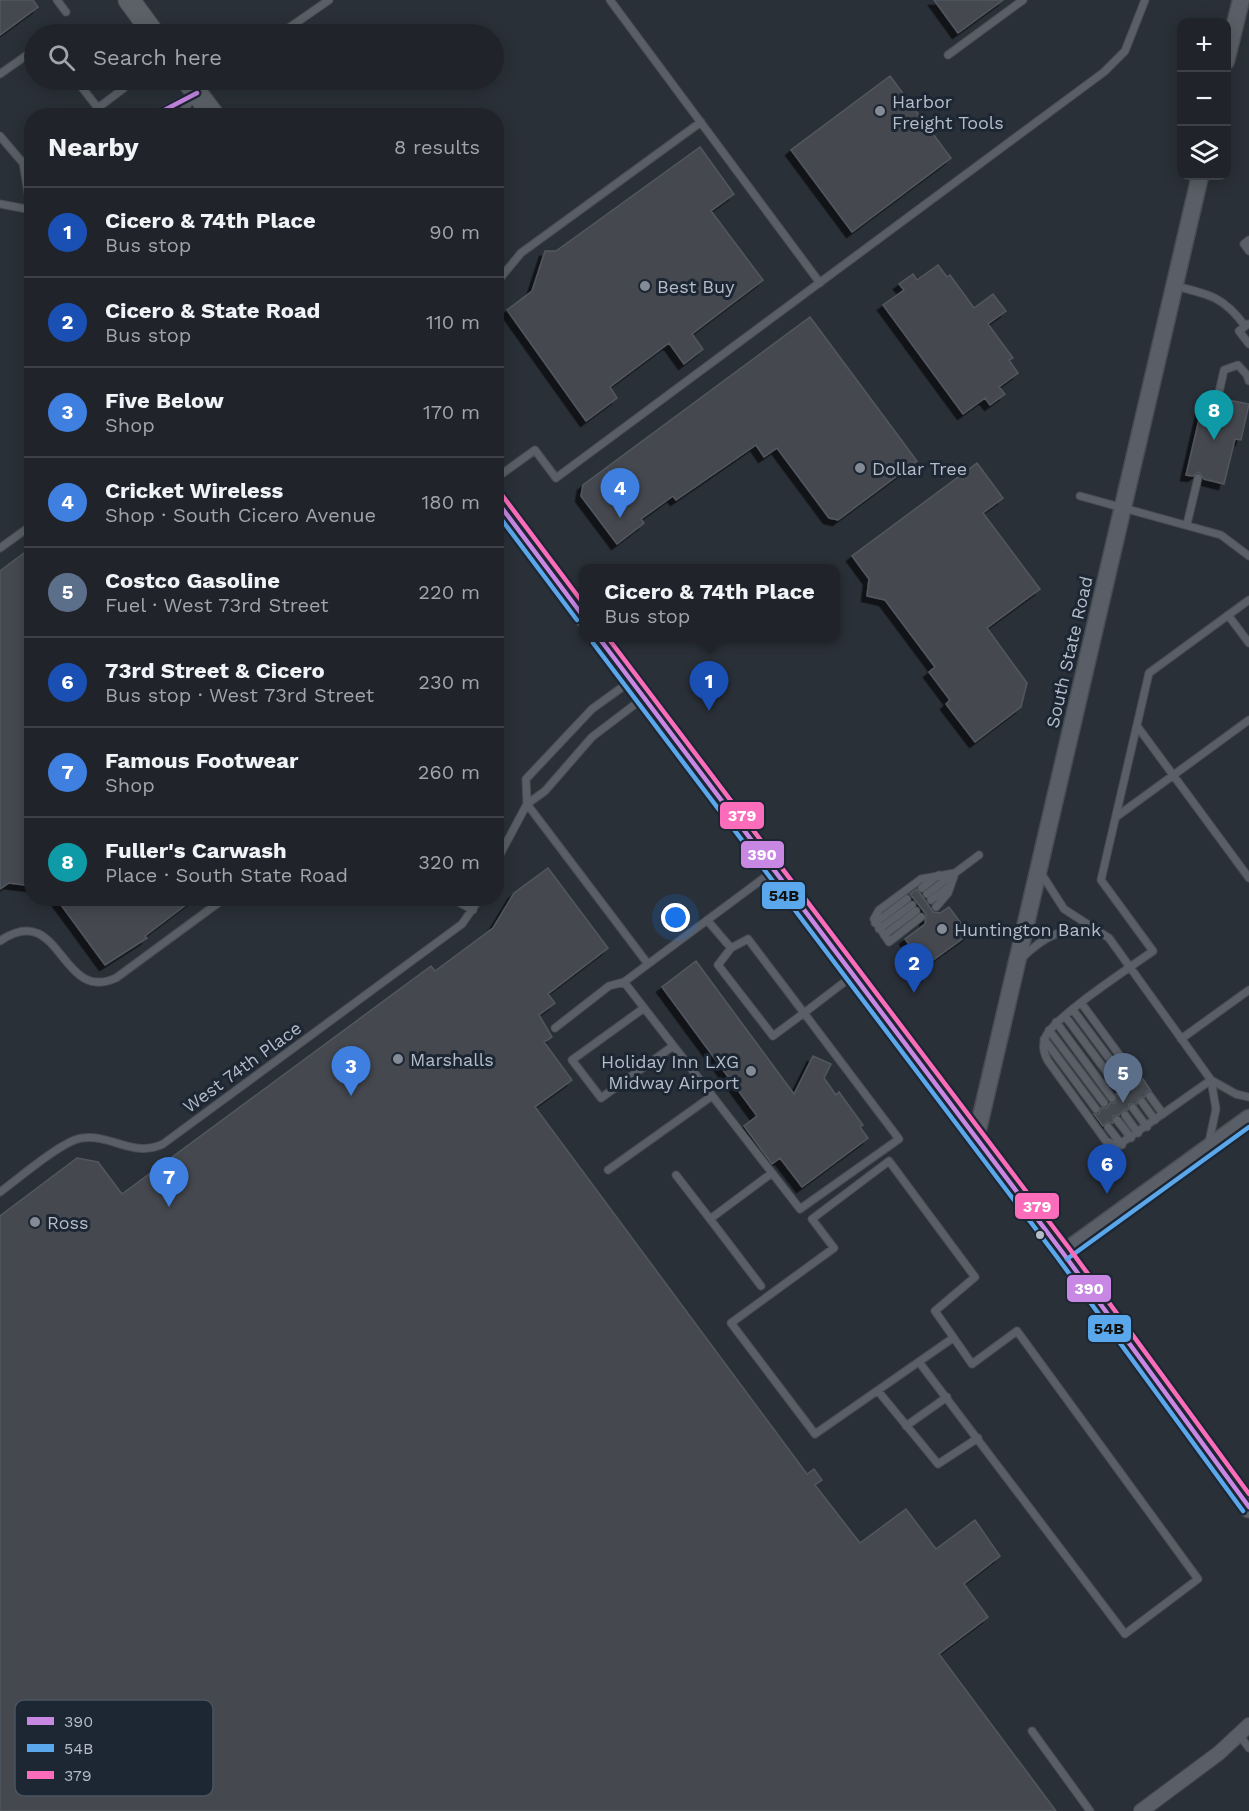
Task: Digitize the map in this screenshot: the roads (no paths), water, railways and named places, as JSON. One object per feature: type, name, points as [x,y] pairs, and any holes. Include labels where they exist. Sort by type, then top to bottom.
[{"type":"main road","points":[[129,0],[147,24]]},
{"type":"main road","points":[[195,90],[208,108]]},
{"type":"main road","points":[[504,511],[579,611]]},
{"type":"main road","points":[[602,642],[1063,1253],[1249,1506]]},
{"type":"street","points":[[1231,44],[1241,0]]},
{"type":"street","name":"South State Road","points":[[976,1138],[1199,180]]},
{"type":"street","points":[[1063,1253],[1249,1118]]},
{"type":"street","points":[[1141,1811],[1245,1730]]},
{"type":"lane","points":[[57,0],[66,12]]},
{"type":"lane","points":[[294,24],[329,0]]},
{"type":"lane","points":[[610,0],[820,283]]},
{"type":"lane","points":[[948,55],[1023,0]]},
{"type":"lane","points":[[504,472],[535,450],[555,478],[820,283],[1117,61],[1131,38],[1145,0]]},
{"type":"lane","points":[[0,74],[24,57]]},
{"type":"lane","points":[[84,90],[98,108],[122,90]]},
{"type":"lane","points":[[163,108],[187,90]]},
{"type":"lane","points":[[182,108],[190,90]]},
{"type":"lane","points":[[504,273],[520,253],[701,122]]},
{"type":"lane","points":[[0,136],[22,163],[24,173]]},
{"type":"lane","points":[[0,204],[24,209]]},
{"type":"lane","points":[[1249,240],[1244,244],[1249,251]]},
{"type":"lane","points":[[1174,286],[1211,295],[1224,301],[1247,325],[1239,331],[1249,344]]},
{"type":"lane","points":[[1218,397],[1224,370],[1228,367],[1238,365],[1249,378]]},
{"type":"lane","points":[[1187,524],[1198,478]]},
{"type":"lane","points":[[1080,496],[1221,535],[1248,551]]},
{"type":"lane","points":[[0,548],[24,531]]},
{"type":"lane","points":[[1211,1080],[1122,1145],[1117,1146],[1106,1141],[1048,1061],[1043,1049],[1044,1039],[1056,1022],[1153,951],[1101,880],[1149,673],[1249,600]]},
{"type":"lane","points":[[1228,615],[1249,643]]},
{"type":"lane","points":[[631,680],[592,710],[526,779],[527,804],[648,964]]},
{"type":"lane","points":[[504,847],[527,804],[545,791],[592,737],[644,698]]},
{"type":"lane","points":[[1116,817],[1249,720]]},
{"type":"lane","points":[[1137,726],[1249,878]]},
{"type":"lane","points":[[929,897],[979,855]]},
{"type":"lane","points":[[1038,868],[1064,909],[1108,938],[1211,1080],[1236,1094],[1249,1097]]},
{"type":"lane","points":[[555,1028],[609,986],[624,982],[774,870]]},
{"type":"lane","points":[[882,933],[875,914],[887,903],[921,879],[955,873]]},
{"type":"lane","points":[[929,897],[945,899],[955,873]]},
{"type":"lane","points":[[929,897],[941,874]]},
{"type":"lane","points":[[882,933],[907,899]]},
{"type":"lane","points":[[0,941],[13,932],[26,930],[39,933],[49,939],[82,978],[94,983],[106,983],[214,906]]},
{"type":"lane","points":[[465,906],[472,910]]},
{"type":"lane","name":"West 74th Place","points":[[0,1192],[70,1141],[93,1138],[140,1150],[152,1149],[163,1144],[462,924],[475,906]]},
{"type":"lane","points":[[882,933],[916,911],[882,933]]},
{"type":"lane","points":[[707,920],[731,948]]},
{"type":"lane","points":[[1015,965],[1045,938],[1059,931],[1074,927],[1097,929]]},
{"type":"lane","points":[[624,982],[800,1209],[898,1138],[804,1013],[748,939],[731,948],[718,964],[773,1036],[804,1013],[853,975]]},
{"type":"lane","points":[[1181,1039],[1249,990]]},
{"type":"lane","points":[[1082,1004],[1137,1079]]},
{"type":"lane","points":[[644,1008],[572,1060],[601,1098],[673,1046]]},
{"type":"lane","points":[[1073,1010],[1129,1085]]},
{"type":"lane","points":[[1065,1016],[1121,1091]]},
{"type":"lane","points":[[1056,1022],[1112,1098]]},
{"type":"lane","points":[[1049,1030],[1104,1103]]},
{"type":"lane","points":[[1044,1039],[1096,1110]]},
{"type":"lane","points":[[1204,1151],[1215,1122],[1211,1080]]},
{"type":"lane","points":[[608,1170],[712,1096]]},
{"type":"lane","points":[[1150,1096],[1163,1114]]},
{"type":"lane","points":[[1142,1102],[1155,1120]]},
{"type":"lane","points":[[1133,1108],[1147,1126]]},
{"type":"lane","points":[[1125,1114],[1138,1133]]},
{"type":"lane","points":[[1117,1120],[1131,1138]]},
{"type":"lane","points":[[1108,1126],[1122,1145]]},
{"type":"lane","points":[[919,1362],[1125,1634],[1198,1579],[1017,1331],[972,1364],[935,1311],[975,1276],[889,1161],[812,1219],[834,1248],[731,1323],[815,1434],[953,1338]]},
{"type":"lane","points":[[710,1218],[772,1173]]},
{"type":"lane","points":[[676,1175],[761,1286]]},
{"type":"lane","points":[[878,1390],[938,1464],[978,1438]]},
{"type":"lane","points":[[906,1425],[946,1397]]},
{"type":"lane","points":[[1245,1730],[1249,1748]]},
{"type":"lane","points":[[1032,1731],[1090,1811]]},
{"type":"place","name":"Harbor Freight Tools","points":[[880,111]]},
{"type":"place","name":"Best Buy","points":[[645,286]]},
{"type":"place","name":"Fuller's Carwash","points":[[1214,440]]},
{"type":"place","name":"Dollar Tree","points":[[860,468]]},
{"type":"place","name":"Cricket Wireless","points":[[620,518]]},
{"type":"place","name":"Cicero & 74th Place","points":[[709,711]]},
{"type":"place","name":"Huntington Bank","points":[[942,929]]},
{"type":"place","name":"Cicero & State Road","points":[[914,993]]},
{"type":"place","name":"Marshalls","points":[[398,1059]]},
{"type":"place","name":"Holiday Inn LXG Midway Airport","points":[[751,1071]]},
{"type":"place","name":"Five Below","points":[[351,1096]]},
{"type":"place","name":"Costco Gasoline","points":[[1123,1103]]},
{"type":"place","name":"73rd Street & Cicero","points":[[1107,1194]]},
{"type":"place","name":"Famous Footwear","points":[[169,1207]]},
{"type":"place","name":"Ross","points":[[35,1222]]}]
